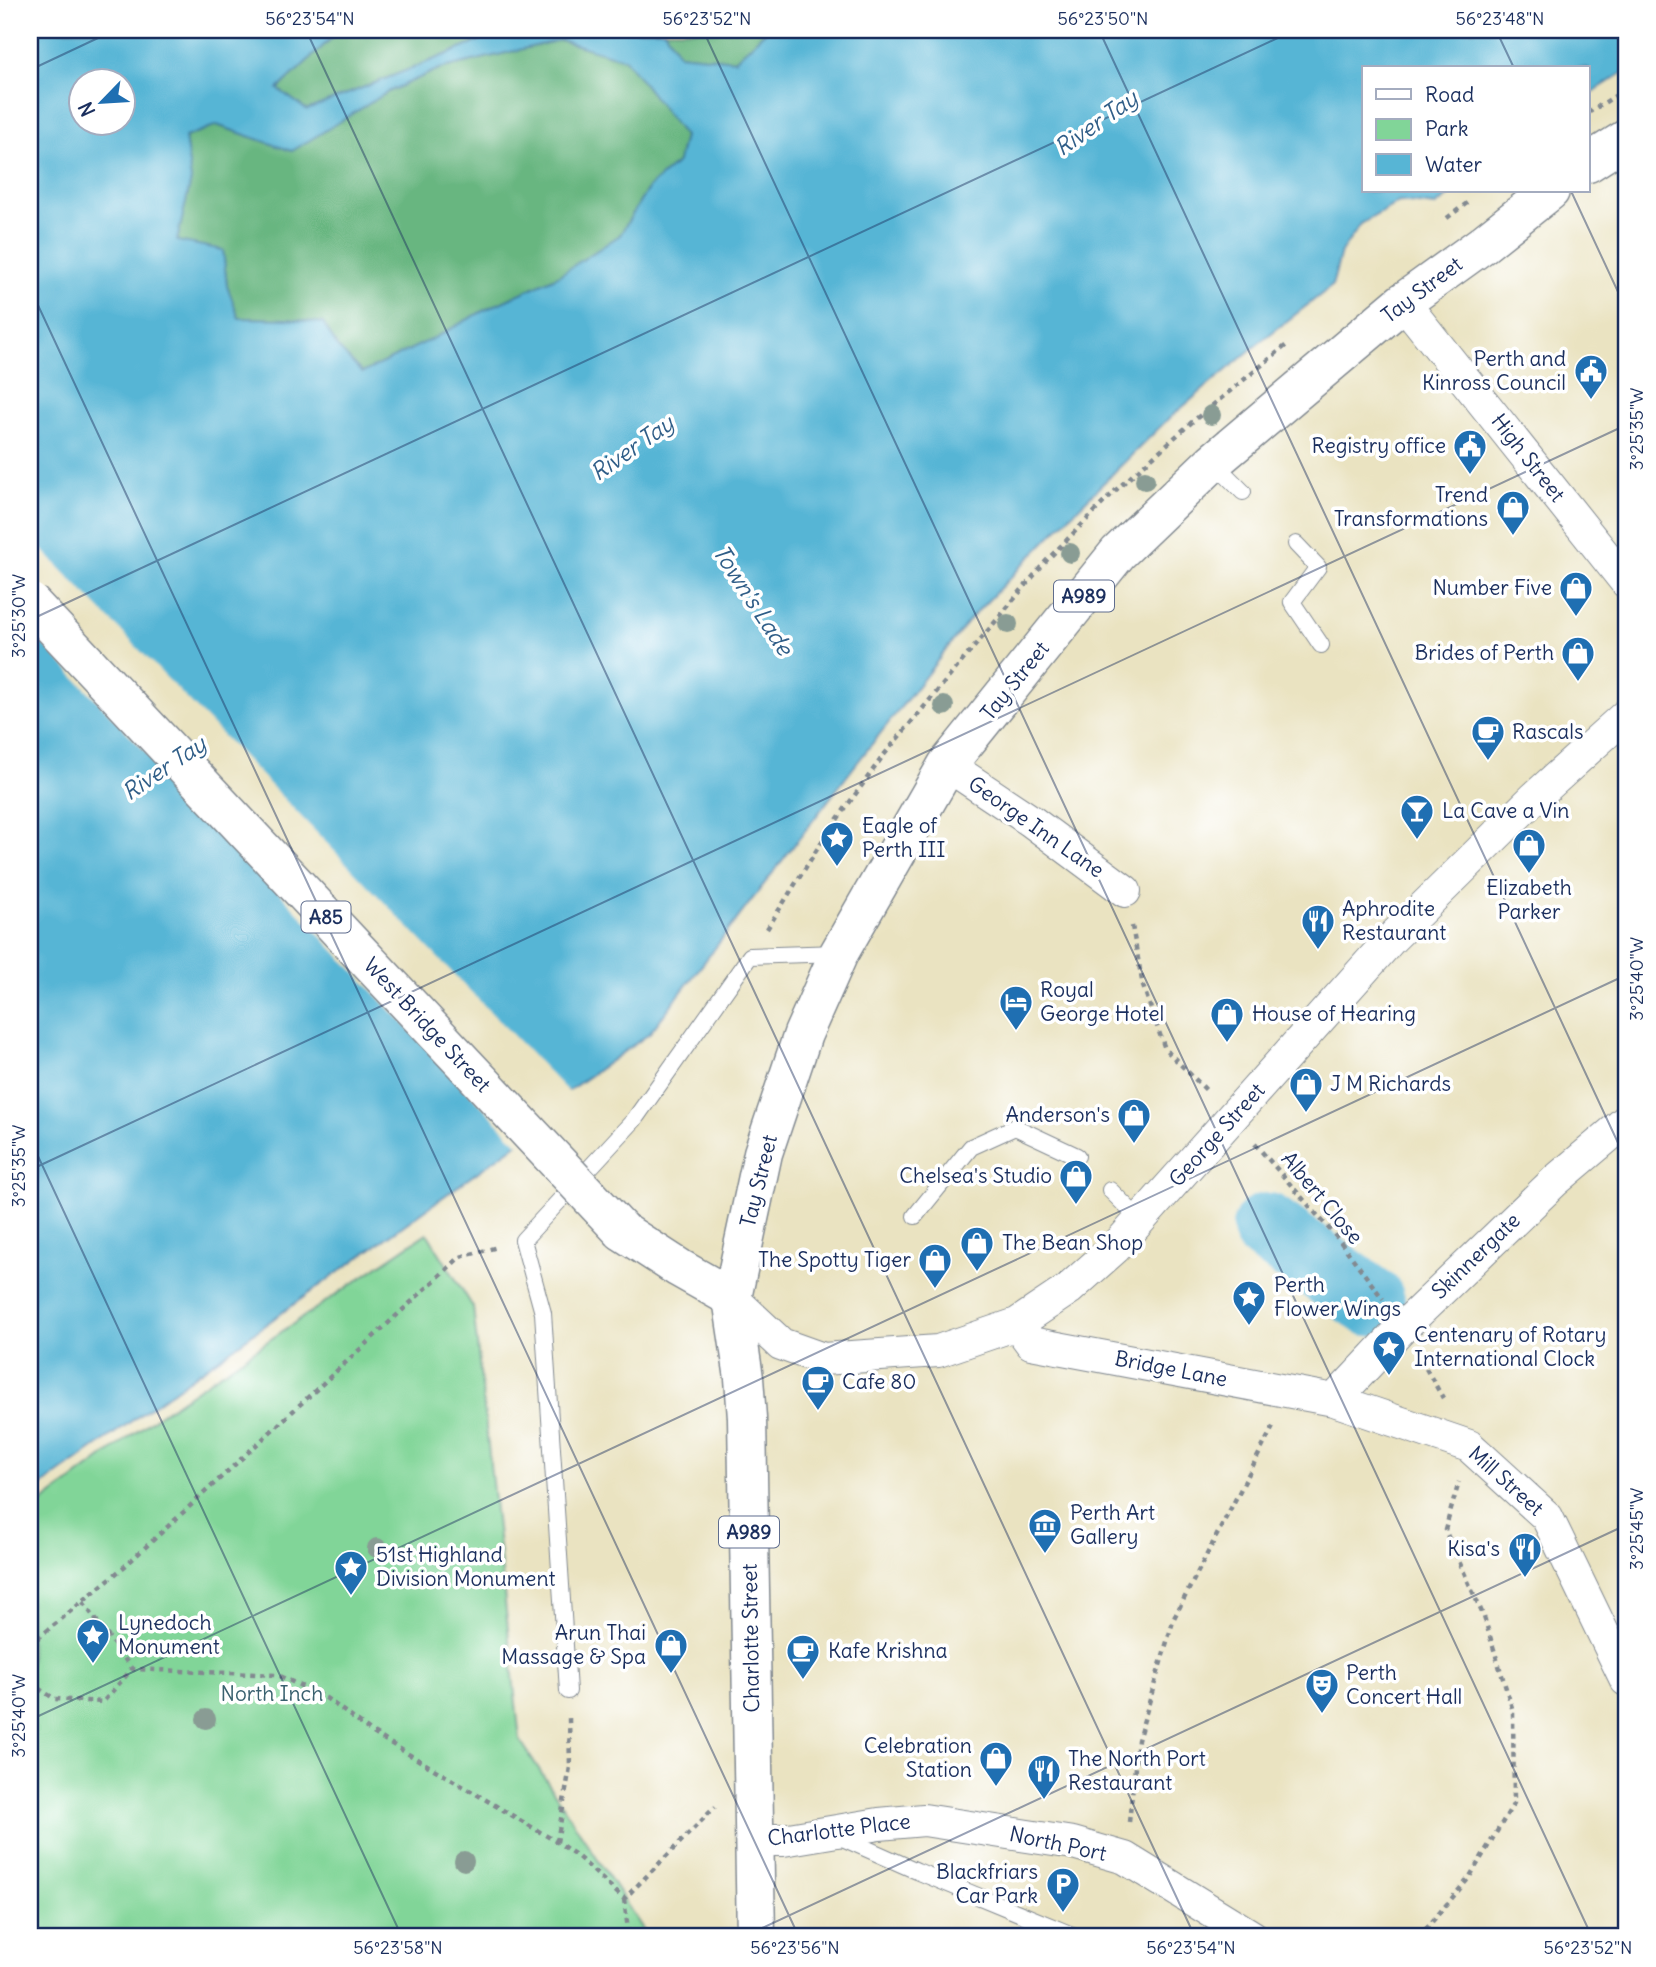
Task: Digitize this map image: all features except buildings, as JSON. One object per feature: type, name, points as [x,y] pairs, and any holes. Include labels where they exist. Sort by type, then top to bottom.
[{"type":"main road","points":[[1590,162],[1626,139]]},
{"type":"main road","name":"Tay Street","points":[[732,1298],[763,1153],[803,1034],[839,953],[947,765],[1118,553],[1213,462],[1403,302],[1549,192]]},
{"type":"main road","name":"West Bridge Street","points":[[30,602],[622,1231],[732,1298]]},
{"type":"main road","name":"Charlotte Street","points":[[732,1298],[747,1418],[756,1937]]},
{"type":"street","name":"High Street","points":[[1403,302],[1626,582]]},
{"type":"street","name":"George Street","points":[[732,1298],[781,1345],[823,1359],[938,1351],[1017,1324],[1069,1289],[1115,1248],[1391,939],[1534,798],[1626,715]]},
{"type":"street","name":"George Inn Lane","points":[[947,765],[1031,821],[1125,891]]},
{"type":"street","name":"Skinnergate","points":[[1334,1400],[1403,1327],[1555,1181],[1626,1121]]},
{"type":"street","name":"Bridge Lane","points":[[1017,1324],[1031,1343],[1334,1400]]},
{"type":"street","name":"Mill Street","points":[[1334,1400],[1469,1446],[1547,1517],[1626,1680]]},
{"type":"street","name":"North Port","points":[[924,1820],[1073,1843],[1125,1858],[1253,1937]]},
{"type":"street","name":"Charlotte Place","points":[[755,1840],[783,1840],[879,1824],[924,1820]]},
{"type":"lane","points":[[1213,462],[1243,492]]},
{"type":"lane","points":[[1296,544],[1318,566],[1292,602],[1321,645]]},
{"type":"lane","points":[[568,1691],[543,1313],[523,1240],[634,1121],[750,956],[839,953]]},
{"type":"lane","points":[[915,1216],[971,1147],[1015,1127],[1077,1156]]},
{"type":"lane","points":[[1110,1190],[1140,1220]]},
{"type":"lane","points":[[830,1832],[1077,1937]]},
{"type":"path","points":[[1590,112],[1626,89]]},
{"type":"path","name":"Albert Close","points":[[1125,891],[1143,986],[1165,1049],[1233,1118],[1339,1240],[1403,1327],[1469,1446]]},
{"type":"path","points":[[30,1645],[125,1566],[460,1256],[523,1240]]},
{"type":"path","points":[[1125,1858],[1138,1741],[1174,1618],[1292,1392]]},
{"type":"path","points":[[1419,1937],[1469,1878],[1514,1803],[1513,1711],[1484,1616],[1445,1530],[1469,1446]]},
{"type":"path","points":[[82,1602],[132,1669]]},
{"type":"path","points":[[30,1683],[55,1699],[103,1702],[132,1669]]},
{"type":"path","points":[[132,1669],[278,1675],[326,1698],[373,1733],[576,1855],[624,1899],[629,1937]]},
{"type":"path","points":[[557,1842],[570,1767],[568,1691]]},
{"type":"path","points":[[624,1899],[754,1767]]},
{"type":"green space","points":[[340,30],[499,30],[473,44],[307,110],[278,89]]},
{"type":"green space","points":[[664,30],[767,30],[735,60],[679,54]]},
{"type":"green space","points":[[560,40],[625,59],[684,136],[678,162],[649,187],[620,235],[558,276],[362,373],[338,348],[323,323],[239,318],[227,286],[223,250],[177,241],[191,180],[185,137],[217,125],[292,151],[388,92],[439,69]]},
{"type":"green space","name":"North Inch","points":[[427,1233],[473,1307],[520,1740],[648,1937],[30,1937],[30,1512],[156,1417]]},
{"type":"water","name":"River Tay","points":[[30,30],[340,30],[278,89],[307,110],[473,44],[499,30],[664,30],[679,54],[735,60],[767,30],[1626,30],[1626,71],[1590,94],[1590,66],[1362,66],[1362,192],[1454,192],[1436,206],[1399,202],[1361,224],[1341,252],[1332,286],[1166,421],[1076,510],[972,617],[649,1034],[568,1091],[525,1138],[30,1494]],"holes":[[[560,40],[625,59],[684,136],[678,162],[649,187],[620,235],[558,276],[362,373],[338,348],[323,323],[239,318],[227,286],[223,250],[177,241],[191,180],[185,137],[217,125],[292,151],[388,92],[439,69]]]},
{"type":"pier","points":[[30,537],[570,1094],[528,1141],[520,1146],[30,630]]},
{"type":"waterway","name":"Town's Lade","points":[[1267,1228],[1370,1301]]},
{"type":"place","name":"Perth and Kinross Council","points":[[1591,401]]},
{"type":"place","name":"Registry office","points":[[1470,476]]},
{"type":"place","name":"Trend Transformations","points":[[1513,537]]},
{"type":"place","name":"Number Five","points":[[1576,618]]},
{"type":"place","name":"Brides of Perth","points":[[1578,683]]},
{"type":"place","name":"Rascals","points":[[1488,762]]},
{"type":"place","name":"La Cave a Vin","points":[[1417,841]]},
{"type":"place","name":"Eagle of Perth III","points":[[837,868]]},
{"type":"place","name":"Elizabeth Parker","points":[[1529,875]]},
{"type":"place","name":"Aphrodite Restaurant","points":[[1318,951]]},
{"type":"place","name":"Royal George Hotel","points":[[1016,1032]]},
{"type":"place","name":"House of Hearing","points":[[1227,1044]]},
{"type":"place","name":"J M Richards","points":[[1306,1114]]},
{"type":"place","name":"Anderson's","points":[[1134,1145]]},
{"type":"place","name":"Chelsea's Studio","points":[[1076,1206]]},
{"type":"place","name":"The Bean Shop","points":[[977,1273]]},
{"type":"place","name":"The Spotty Tiger","points":[[935,1290]]},
{"type":"place","name":"Perth Flower Wings","points":[[1249,1327]]},
{"type":"place","name":"Centenary of Rotary International Clock","points":[[1389,1377]]},
{"type":"place","name":"Cafe 80","points":[[818,1412]]},
{"type":"place","name":"Perth Art Gallery","points":[[1045,1555]]},
{"type":"place","name":"Kisa's","points":[[1525,1579]]},
{"type":"place","name":"51st Highland Division Monument","points":[[351,1597]]},
{"type":"place","name":"Lynedoch Monument","points":[[93,1665]]},
{"type":"place","name":"Arun Thai Massage & Spa","points":[[671,1675]]},
{"type":"place","name":"Kafe Krishna","points":[[803,1681]]},
{"type":"place","name":"Perth Concert Hall","points":[[1322,1715]]},
{"type":"place","name":"Celebration Station","points":[[996,1788]]},
{"type":"place","name":"The North Port Restaurant","points":[[1044,1801]]},
{"type":"place","name":"Blackfriars Car Park","points":[[1063,1914]]}]
